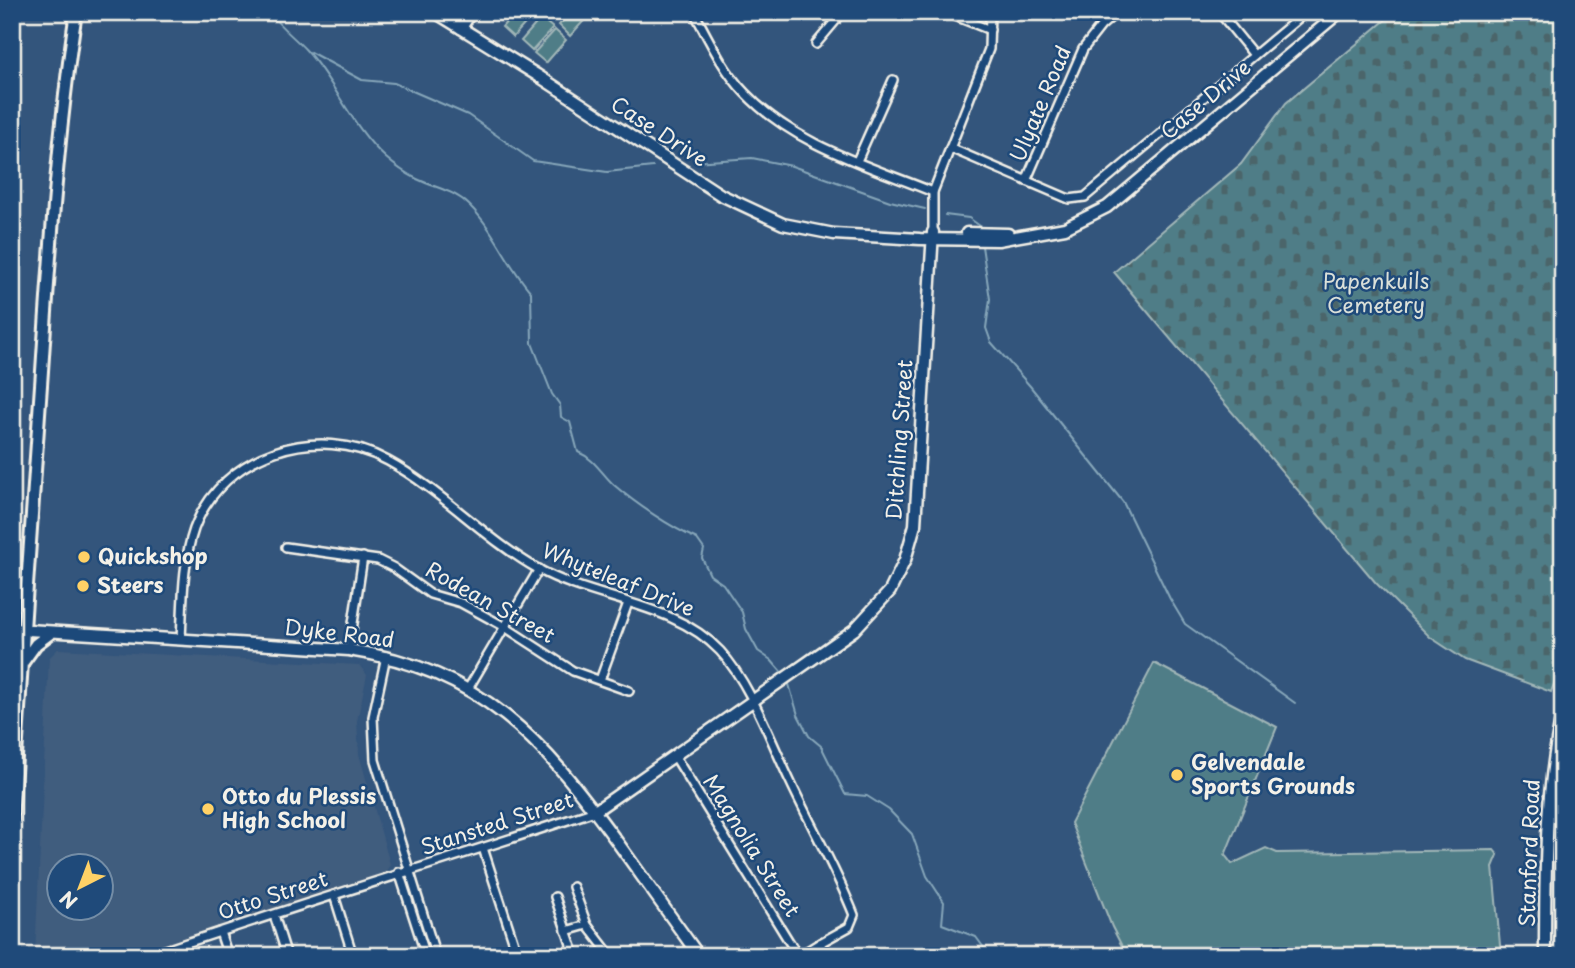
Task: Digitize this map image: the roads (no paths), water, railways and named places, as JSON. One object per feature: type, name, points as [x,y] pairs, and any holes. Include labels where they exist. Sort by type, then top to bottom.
[{"type":"main road","points":[[12,820],[21,667],[17,630],[62,104],[76,12]]},
{"type":"main road","points":[[21,667],[36,644],[52,632]]},
{"type":"street","name":"Case Drive","points":[[435,12],[741,206],[770,219],[802,229],[834,234],[989,240],[1065,228],[1107,207],[1340,12]]},
{"type":"street","points":[[461,28],[471,12]]},
{"type":"street","points":[[694,12],[731,76],[761,108],[808,140],[933,192]]},
{"type":"street","points":[[816,44],[843,12]]},
{"type":"street","points":[[945,12],[990,30]]},
{"type":"street","name":"Ditchling Street","points":[[595,811],[841,640],[867,618],[890,591],[905,560],[915,525],[933,236],[933,192],[989,49],[990,12]]},
{"type":"street","name":"Ulyate Road","points":[[1027,181],[1083,49],[1101,26],[1117,12]]},
{"type":"street","points":[[1219,12],[1254,55]]},
{"type":"street","points":[[950,148],[1069,199],[1085,197],[1306,12]]},
{"type":"street","points":[[857,161],[893,80]]},
{"type":"street","name":"Whyteleaf Drive","points":[[181,639],[187,556],[195,528],[207,503],[226,480],[241,468],[274,452],[299,445],[345,445],[387,460],[539,569],[681,622],[705,638],[726,658],[751,701],[854,915],[849,927],[798,956]]},
{"type":"street","name":"Rodean Street","points":[[286,547],[363,557],[386,563],[433,595],[461,603],[505,627],[568,668],[629,691]]},
{"type":"street","points":[[349,650],[363,557]]},
{"type":"street","points":[[468,689],[539,569]]},
{"type":"street","points":[[600,680],[628,603]]},
{"type":"street","name":"Dyke Road","points":[[17,630],[349,650],[386,656],[424,668],[468,689],[502,711],[538,743],[595,811],[699,956]]},
{"type":"street","points":[[386,656],[373,718],[372,743],[377,770],[436,956]]},
{"type":"street","name":"Stanford Road","points":[[1545,956],[1548,815],[1554,753],[1563,710]]},
{"type":"street","name":"Magnolia Street","points":[[674,755],[798,956]]},
{"type":"street","name":"Stansted Street","points":[[410,870],[595,811]]},
{"type":"street","points":[[483,848],[518,956]]},
{"type":"street","name":"Otto Street","points":[[148,956],[167,953],[220,932],[410,870]]},
{"type":"street","points":[[399,872],[426,956]]},
{"type":"street","points":[[573,887],[587,925],[611,956]]},
{"type":"street","points":[[334,895],[353,956]]},
{"type":"street","points":[[555,897],[572,955]]},
{"type":"street","points":[[274,915],[287,956]]},
{"type":"street","points":[[566,931],[587,925]]},
{"type":"street","points":[[220,932],[228,956]]},
{"type":"street","points":[[820,943],[827,956]]},
{"type":"waterway","points":[[269,12],[317,63],[363,133],[386,158],[413,177],[457,196],[478,215],[531,292],[532,343],[552,394],[560,405],[561,417],[570,422],[578,452],[589,458],[632,500],[697,539],[704,549],[702,558],[710,575],[723,584],[742,612],[746,629],[758,651],[771,660],[783,674]]},
{"type":"waterway","points":[[310,52],[362,80],[394,83],[468,115],[533,161],[607,172],[653,167]]},
{"type":"waterway","points":[[694,162],[752,158],[792,166],[890,201],[925,209]]},
{"type":"waterway","points":[[945,215],[969,218],[980,226]]},
{"type":"waterway","points":[[982,246],[990,299],[986,328],[991,342],[1123,502],[1185,624],[1295,703]]},
{"type":"waterway","points":[[788,681],[798,715],[809,736],[821,746],[845,794],[867,796],[889,810],[912,834],[927,876],[944,902],[942,924],[976,937],[990,956]]},
{"type":"place","name":"Quickshop","points":[[84,557]]},
{"type":"place","name":"Steers","points":[[83,586]]},
{"type":"place","name":"Gelvendale Sports Grounds","points":[[1177,775]]},
{"type":"place","name":"Otto du Plessis High School","points":[[208,809]]},
{"type":"park label","name":"Papenkuils Cemetery","points":[[1376,294]]}]
